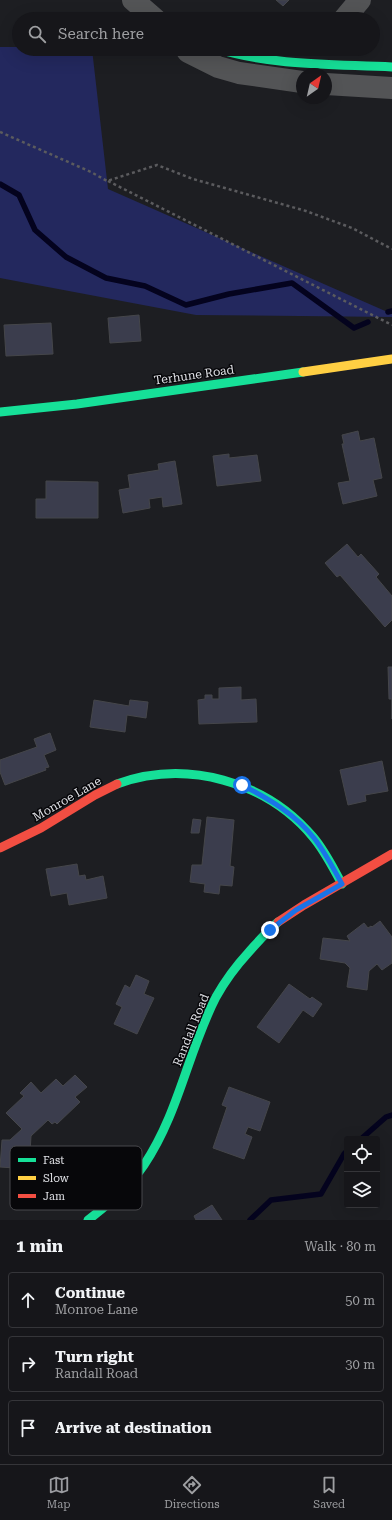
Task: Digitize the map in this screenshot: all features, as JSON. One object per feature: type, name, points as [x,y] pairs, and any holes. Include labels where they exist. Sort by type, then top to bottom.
[{"type":"street","points":[[133,0],[147,12]]},
{"type":"street","points":[[350,12],[360,0]]},
{"type":"street","points":[[196,56],[218,67],[239,73],[296,81]]},
{"type":"street","points":[[244,56],[267,60],[334,56],[392,67]]},
{"type":"street","points":[[332,75],[334,56]]},
{"type":"street","points":[[332,84],[392,88]]},
{"type":"street","name":"Terhune Road","points":[[0,412],[77,404],[392,360]]},
{"type":"street","name":"Monroe Lane","points":[[0,848],[39,829],[101,791],[129,780],[159,774],[186,773],[213,776],[242,785],[266,797],[291,814],[314,838],[342,884]]},
{"type":"street","name":"Randall Road","points":[[142,1168],[161,1138],[210,1011],[225,982],[244,956],[270,930],[291,914],[392,854]]},
{"type":"street","name":"Randall Road","points":[[88,1220],[102,1210]]},
{"type":"path","points":[[0,132],[91,172],[392,324]]},
{"type":"path","points":[[107,181],[157,164],[193,179],[306,211],[352,228],[392,249]]},
{"type":"shaded area","points":[[0,47],[12,47],[12,56],[93,56],[108,189],[392,314],[392,317],[196,315],[0,278]]},
{"type":"building","points":[[276,0],[289,0],[283,6]]},
{"type":"building","points":[[139,315],[141,341],[110,343],[108,318]]},
{"type":"building","points":[[51,323],[53,354],[6,356],[4,325]]},
{"type":"building","points":[[358,431],[360,441],[374,438],[382,478],[373,480],[377,496],[343,504],[338,483],[350,481],[342,444],[344,444],[342,435]]},
{"type":"building","points":[[229,454],[229,458],[257,455],[261,481],[217,486],[213,456]]},
{"type":"building","points":[[175,461],[182,504],[163,507],[162,497],[149,499],[150,508],[123,513],[119,490],[130,488],[128,475],[159,470],[158,464]]},
{"type":"building","points":[[46,481],[98,482],[98,518],[36,518],[36,499],[46,499]]},
{"type":"building","points":[[347,544],[358,557],[361,554],[379,574],[376,577],[392,596],[392,620],[385,627],[340,575],[337,577],[325,563]]},
{"type":"building","points":[[388,667],[392,667],[392,699],[389,699]]},
{"type":"building","points":[[241,687],[241,700],[256,699],[257,722],[199,724],[198,700],[205,699],[205,695],[212,695],[212,699],[219,699],[219,688]]},
{"type":"building","points":[[94,700],[129,706],[130,700],[148,702],[146,718],[127,715],[125,732],[90,727]]},
{"type":"building","points":[[50,733],[56,750],[44,755],[49,767],[45,768],[46,770],[5,785],[0,772],[0,760],[37,747],[34,739]]},
{"type":"building","points":[[382,761],[388,791],[365,795],[366,801],[348,805],[340,770]]},
{"type":"building","points":[[207,817],[234,820],[230,866],[234,867],[232,886],[220,885],[219,894],[204,892],[205,884],[190,882],[192,865],[202,865]]},
{"type":"building","points":[[193,819],[201,820],[199,833],[191,833]]},
{"type":"building","points":[[77,864],[79,876],[85,875],[86,880],[103,876],[107,898],[69,905],[67,893],[51,896],[46,869]]},
{"type":"building","points":[[380,921],[392,937],[392,963],[382,970],[377,964],[369,971],[367,990],[347,987],[350,968],[345,963],[320,959],[323,938],[350,941],[347,936],[364,923],[368,928]]},
{"type":"building","points":[[136,975],[149,981],[144,994],[154,998],[137,1034],[114,1024],[122,1007],[116,1004],[125,985],[130,988]]},
{"type":"building","points":[[289,984],[310,999],[312,997],[322,1004],[313,1017],[303,1010],[279,1043],[257,1027]]},
{"type":"building","points":[[75,1075],[87,1087],[75,1097],[80,1102],[57,1124],[55,1122],[52,1124],[48,1120],[31,1136],[30,1146],[10,1146],[10,1168],[0,1167],[2,1140],[10,1140],[22,1129],[6,1113],[24,1096],[20,1093],[31,1082],[41,1093],[56,1079],[63,1086]]},
{"type":"building","points":[[229,1087],[270,1102],[260,1131],[248,1127],[245,1134],[252,1137],[244,1159],[213,1148],[227,1107],[222,1105]]},
{"type":"building","points":[[212,1205],[222,1220],[196,1220],[194,1216]]},
{"type":"waterway","points":[[0,184],[19,195],[35,230],[66,257],[106,278],[145,286],[186,305],[229,294],[292,283],[354,328],[368,322]]},
{"type":"waterway","points":[[388,312],[392,311]]},
{"type":"waterway","points":[[364,1136],[386,1117],[392,1115]]},
{"type":"waterway","points":[[250,1220],[271,1200],[321,1194],[344,1154]]},
{"type":"traffic: fast","points":[[244,56],[304,63],[392,67]]},
{"type":"traffic: fast","points":[[0,412],[77,404],[303,372]]},
{"type":"traffic: fast","points":[[117,784],[143,777],[170,774],[197,775],[223,780],[249,789],[272,802],[294,818],[313,837],[325,854],[342,884]]},
{"type":"traffic: fast","points":[[142,1168],[156,1145],[166,1124],[206,1018],[216,997],[239,963],[278,922]]},
{"type":"traffic: fast","points":[[88,1220],[101,1210]]},
{"type":"traffic: slow","points":[[303,372],[392,359]]},
{"type":"traffic: jam","points":[[0,848],[41,828],[95,795],[117,784]]},
{"type":"traffic: jam","points":[[278,922],[304,905],[392,854]]},
{"type":"route","points":[[242,785],[266,797],[291,814],[314,838],[342,884],[296,910],[270,930]]}]
